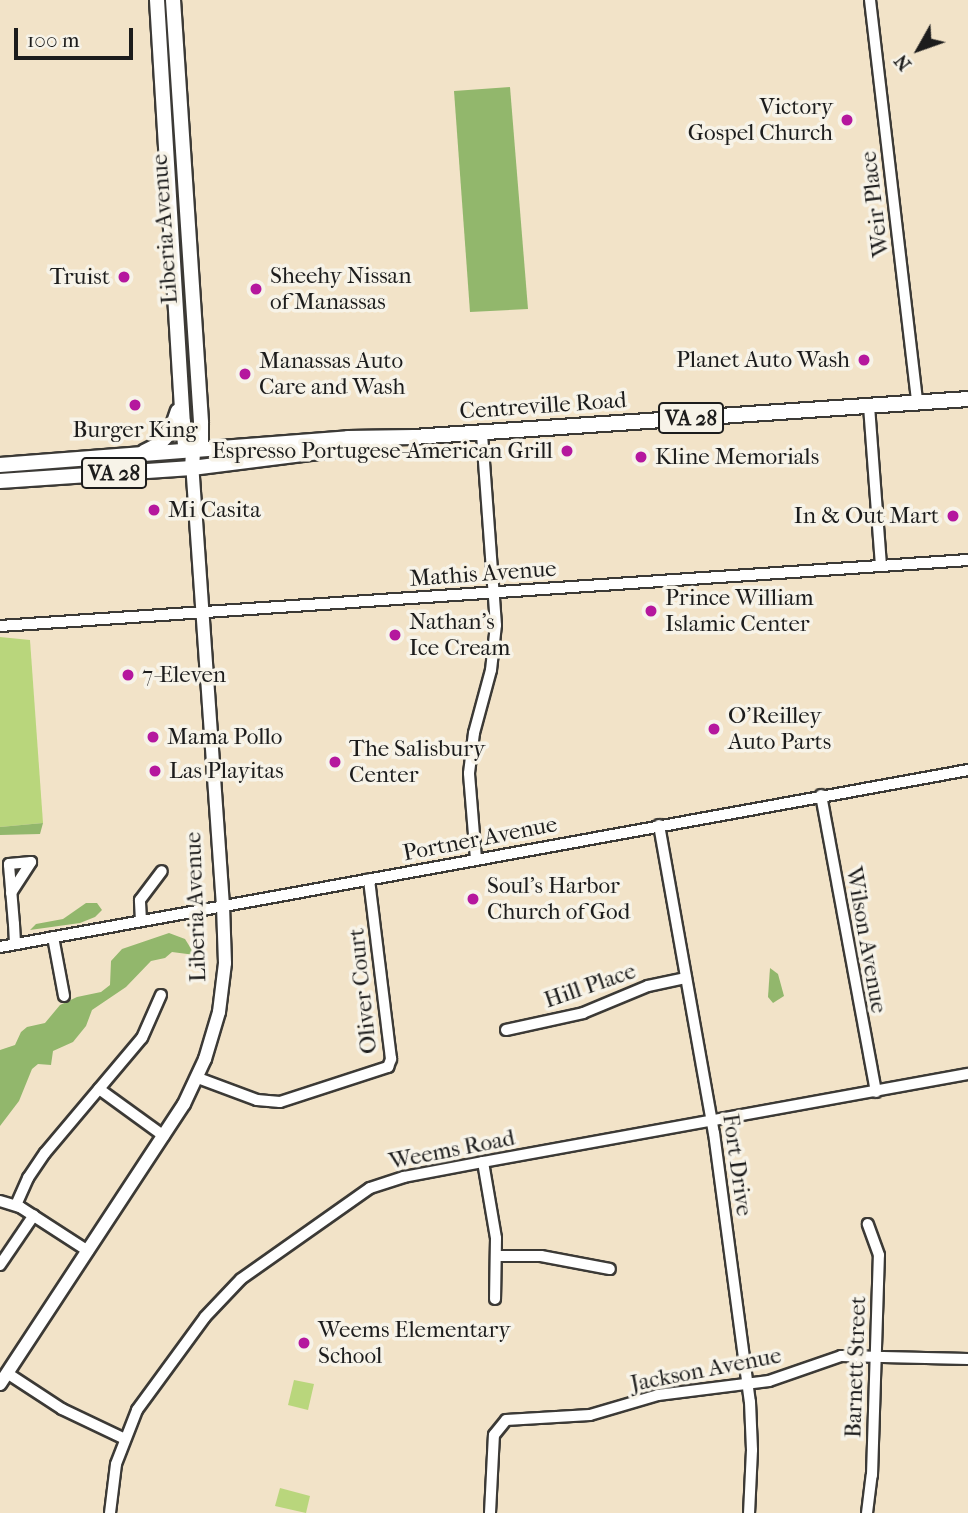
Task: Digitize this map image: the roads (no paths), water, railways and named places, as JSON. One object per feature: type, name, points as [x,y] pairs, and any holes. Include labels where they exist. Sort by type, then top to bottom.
[{"type":"highway","name":"Liberia Avenue","points":[[158,0],[181,396],[185,444],[192,451],[192,468]]},
{"type":"highway","name":"Liberia Avenue","points":[[173,0],[201,423],[201,444],[192,451]]},
{"type":"highway","points":[[138,454],[158,445],[172,432],[181,396]]},
{"type":"highway","name":"Centreville Road","points":[[0,465],[348,438],[482,433],[968,399]]},
{"type":"highway","points":[[201,423],[214,440],[239,448]]},
{"type":"highway","name":"Centreville Road","points":[[0,481],[192,468],[349,450],[414,437]]},
{"type":"main road","name":"Liberia Avenue","points":[[4,1379],[164,1136],[198,1079],[214,1031],[223,988],[223,906],[192,468]]},
{"type":"street","name":"Weir Place","points":[[870,0],[917,403]]},
{"type":"street","points":[[869,406],[881,566]]},
{"type":"street","points":[[476,859],[468,773],[474,733],[494,657],[495,592],[482,433]]},
{"type":"street","name":"Mathis Avenue","points":[[0,626],[968,560]]},
{"type":"street","name":"Portner Avenue","points":[[0,947],[968,770]]},
{"type":"street","name":"Wilson Avenue","points":[[821,795],[876,1092]]},
{"type":"street","name":"Fort Drive","points":[[659,825],[712,1121],[747,1384],[752,1450],[749,1513]]},
{"type":"street","points":[[141,921],[140,900],[162,871]]},
{"type":"street","name":"Oliver Court","points":[[198,1079],[257,1100],[280,1102],[388,1067],[391,1059],[369,879]]},
{"type":"street","points":[[11,893],[15,944]]},
{"type":"street","points":[[53,937],[64,996]]},
{"type":"street","name":"Hill Place","points":[[506,1030],[583,1013],[648,986],[686,978]]},
{"type":"street","points":[[16,1205],[45,1153],[142,1038],[161,995]]},
{"type":"street","name":"Weems Road","points":[[110,1513],[123,1438],[136,1410],[164,1368],[241,1279],[370,1188],[404,1177],[968,1074]]},
{"type":"street","points":[[99,1089],[164,1136]]},
{"type":"street","points":[[483,1162],[497,1256],[495,1299]]},
{"type":"street","points":[[0,1201],[16,1205],[34,1215],[88,1251]]},
{"type":"street","points":[[0,1265],[34,1215]]},
{"type":"street","name":"Barnett Street","points":[[867,1513],[872,1475],[879,1255],[868,1224]]},
{"type":"street","points":[[497,1256],[541,1256],[610,1269]]},
{"type":"street","name":"Jackson Avenue","points":[[491,1513],[494,1435],[506,1420],[590,1415],[658,1395],[769,1381],[834,1357],[876,1355],[968,1359]]},
{"type":"street","points":[[4,1379],[123,1438]]},
{"type":"place","name":"Victory Gospel Church","points":[[847,120]]},
{"type":"place","name":"Truist","points":[[124,277]]},
{"type":"place","name":"Sheehy Nissan of Manassas","points":[[256,289]]},
{"type":"place","name":"Planet Auto Wash","points":[[864,360]]},
{"type":"place","name":"Manassas Auto Care and Wash","points":[[245,374]]},
{"type":"place","name":"Burger King","points":[[135,405]]},
{"type":"place","name":"Espresso Portugese-American Grill","points":[[567,451]]},
{"type":"place","name":"Kline Memorials","points":[[641,457]]},
{"type":"place","name":"Mi Casita","points":[[154,510]]},
{"type":"place","name":"In & Out Mart","points":[[953,516]]},
{"type":"place","name":"Prince William Islamic Center","points":[[651,611]]},
{"type":"place","name":"Nathan's Ice Cream","points":[[395,635]]},
{"type":"place","name":"7-Eleven","points":[[128,675]]},
{"type":"place","name":"O'Reilley Auto Parts","points":[[714,729]]},
{"type":"place","name":"Mama Pollo","points":[[153,737]]},
{"type":"place","name":"The Salisbury Center","points":[[335,762]]},
{"type":"place","name":"Las Playitas","points":[[155,771]]},
{"type":"place","name":"Soul's Harbor Church of God","points":[[473,899]]},
{"type":"place","name":"Weems Elementary School","points":[[304,1343]]}]
